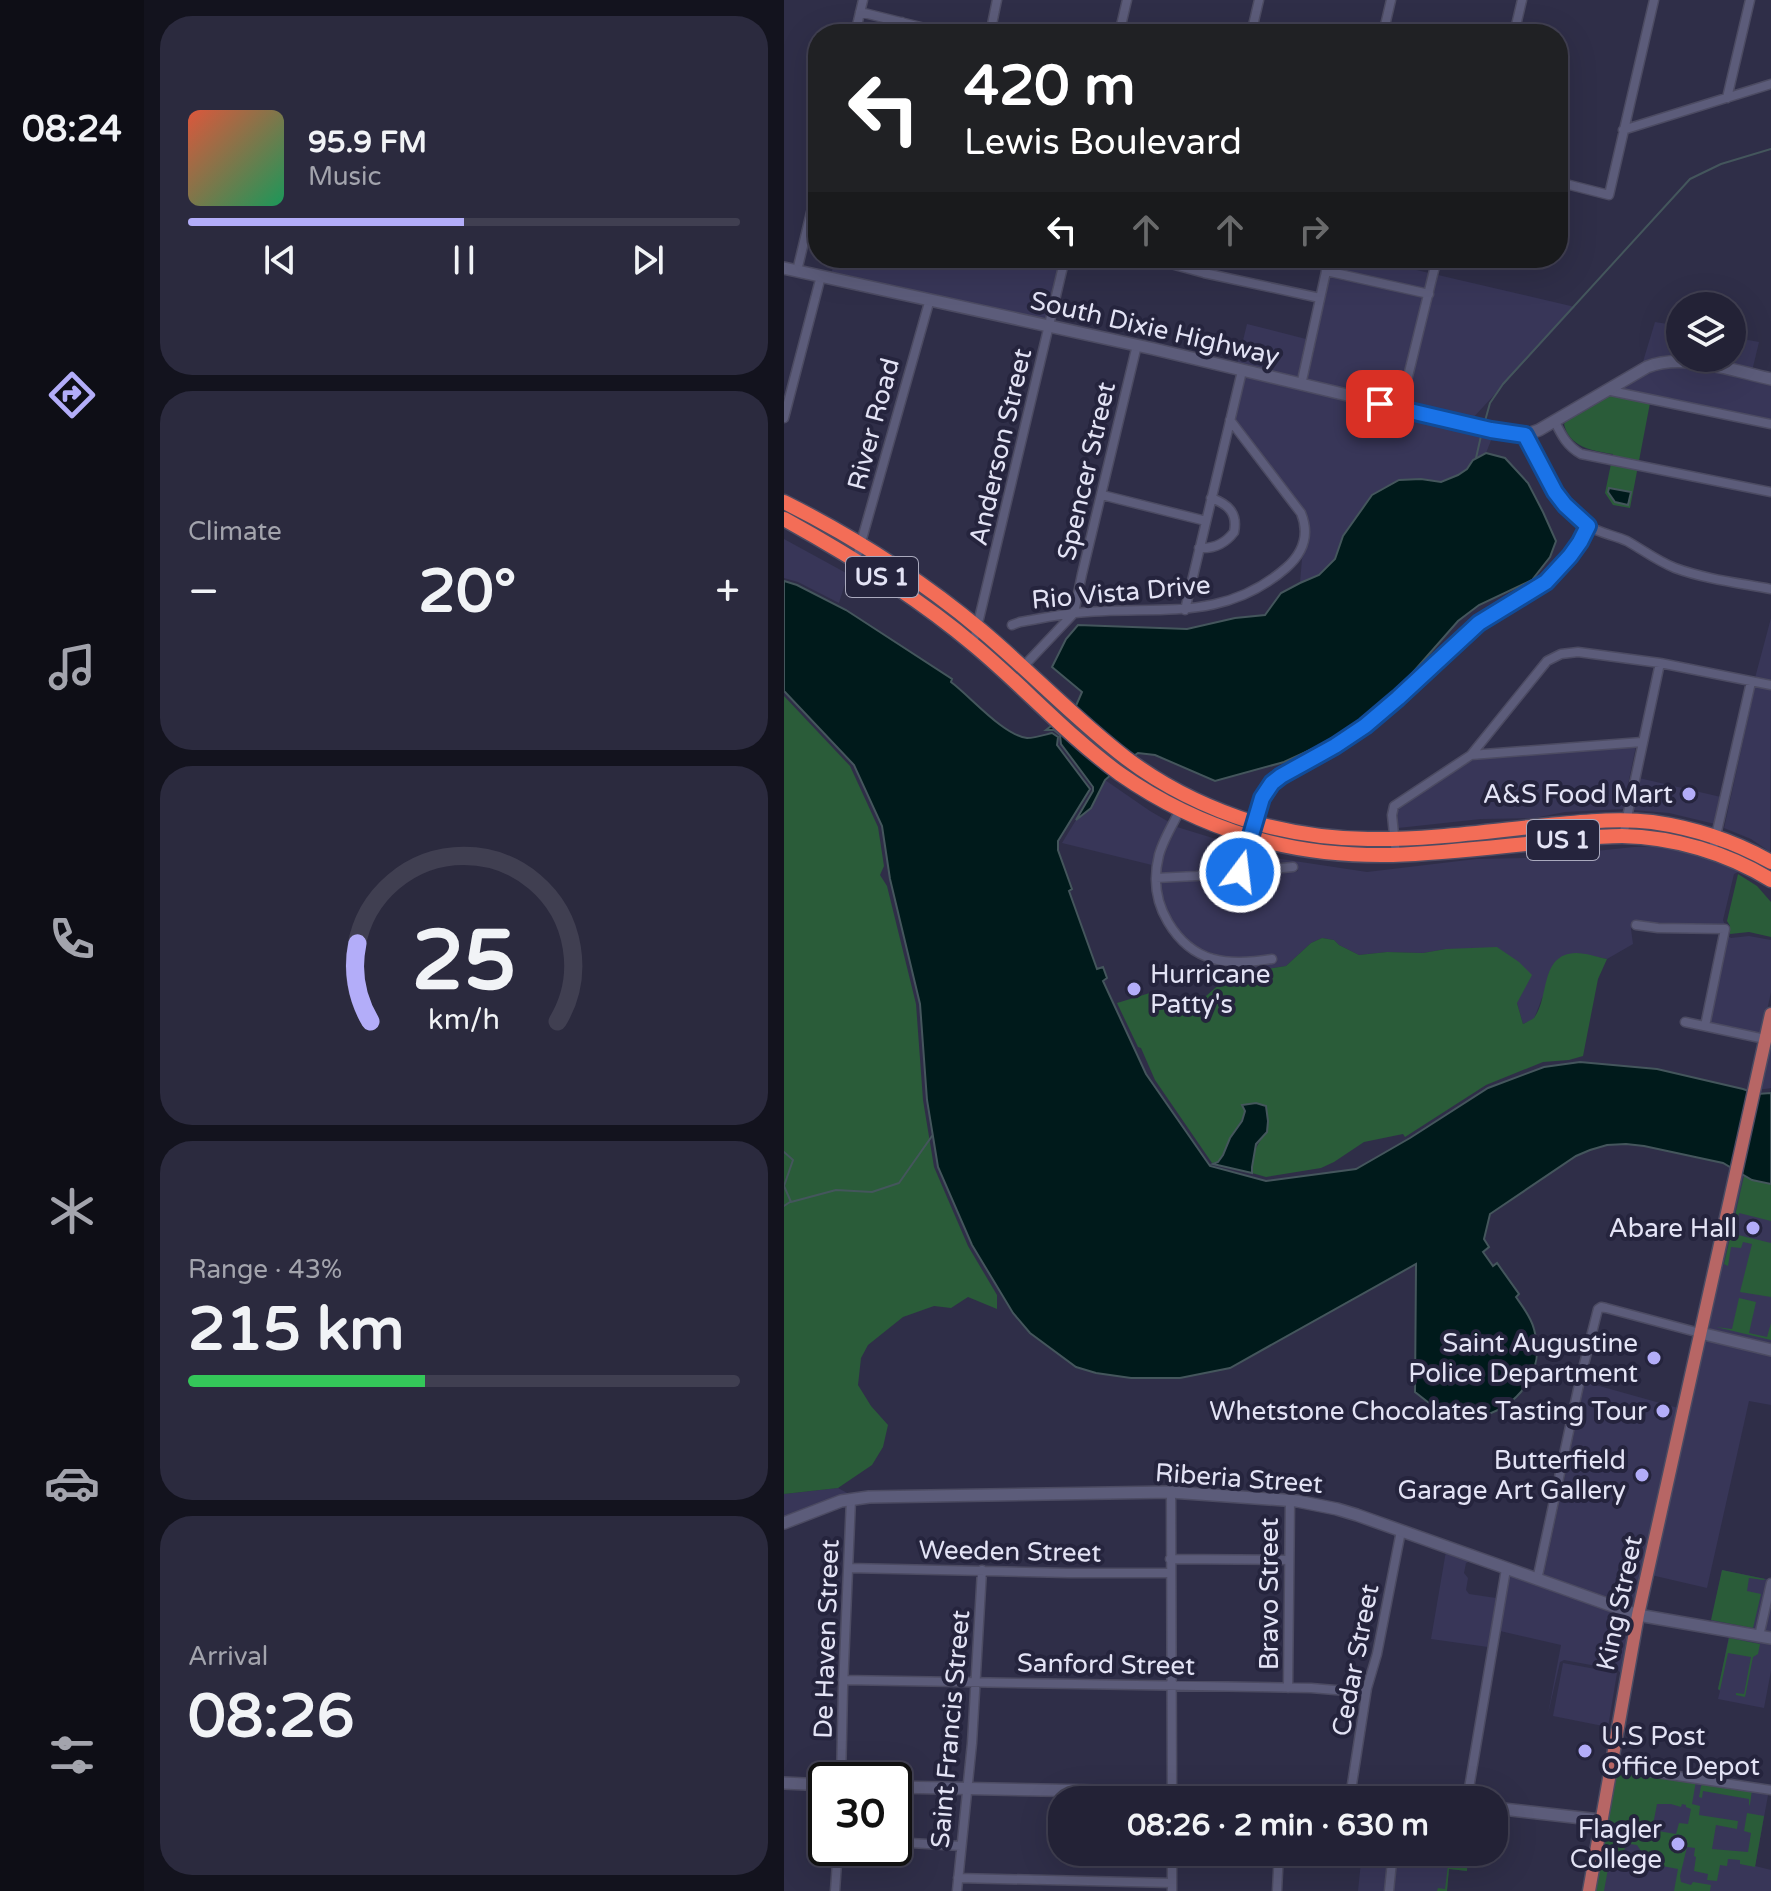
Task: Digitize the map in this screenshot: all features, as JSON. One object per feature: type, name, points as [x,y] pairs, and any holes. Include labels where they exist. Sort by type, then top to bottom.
[{"type":"highway","name":"US 1","points":[[784,502],[921,584],[978,627],[1127,759],[1188,796],[1288,847],[1324,853],[1396,855],[1623,836],[1669,841],[1712,853],[1771,880]]},
{"type":"highway","name":"US 1","points":[[784,519],[856,560],[910,596],[973,644],[1109,765],[1137,785],[1202,820],[1252,830],[1348,839],[1395,839],[1625,820],[1672,825],[1717,837],[1767,858]]},
{"type":"highway","points":[[1743,865],[1771,894]]},
{"type":"main road","name":"King Street","points":[[1589,1891],[1638,1615],[1771,1014]]},
{"type":"street","points":[[857,24],[863,0]]},
{"type":"street","points":[[992,24],[997,0]]},
{"type":"street","points":[[1121,24],[1127,0]]},
{"type":"street","points":[[1253,24],[1259,0]]},
{"type":"street","points":[[1385,24],[1391,0]]},
{"type":"street","points":[[1516,24],[1522,0]]},
{"type":"street","points":[[1568,185],[1609,195],[1654,0]]},
{"type":"street","points":[[1727,98],[1750,0]]},
{"type":"street","points":[[860,12],[910,24]]},
{"type":"street","points":[[1623,130],[1771,84]]},
{"type":"street","points":[[797,271],[808,225]]},
{"type":"street","name":"South Dixie Highway","points":[[784,268],[1137,345],[1520,435]]},
{"type":"street","name":"Anderson Street","points":[[973,644],[1063,268]]},
{"type":"street","points":[[1190,268],[1320,298]]},
{"type":"street","points":[[1301,385],[1327,268]]},
{"type":"street","points":[[1400,409],[1435,268]]},
{"type":"street","points":[[1326,271],[1429,294]]},
{"type":"street","points":[[784,418],[821,276]]},
{"type":"street","name":"River Road","points":[[856,560],[930,299]]},
{"type":"street","name":"Spencer Street","points":[[1074,613],[1137,345]]},
{"type":"street","points":[[1771,379],[1676,360],[1656,363],[1605,390],[1555,422],[1520,435],[1555,492],[1588,526],[1629,543],[1672,567],[1771,589]]},
{"type":"street","points":[[1185,610],[1242,371]]},
{"type":"street","points":[[1605,390],[1771,424]]},
{"type":"street","name":"Rio Vista Drive","points":[[1012,625],[1074,613],[1185,610],[1240,598],[1264,585],[1295,560],[1305,540],[1301,513],[1230,420]]},
{"type":"street","points":[[1555,422],[1564,441],[1581,454],[1771,492]]},
{"type":"street","points":[[1102,495],[1206,521]]},
{"type":"street","points":[[1199,548],[1215,547],[1234,532],[1232,510],[1211,498]]},
{"type":"street","points":[[1240,872],[1262,798],[1272,783],[1365,726],[1479,623],[1546,582],[1570,556],[1588,526]]},
{"type":"street","points":[[1012,679],[1074,613]]},
{"type":"street","points":[[1396,855],[1394,806],[1471,755],[1554,656],[1578,652],[1660,663],[1771,685]]},
{"type":"street","points":[[1623,836],[1660,663]]},
{"type":"street","points":[[1712,853],[1751,682]]},
{"type":"street","points":[[1471,755],[1642,742]]},
{"type":"street","points":[[1180,810],[1160,852],[1156,878],[1156,894],[1174,933],[1198,953],[1223,961],[1272,959]]},
{"type":"street","points":[[1156,878],[1293,867]]},
{"type":"street","points":[[1636,925],[1725,929],[1705,1026]]},
{"type":"street","points":[[1685,1022],[1765,1039]]},
{"type":"street","points":[[1537,1580],[1598,1309],[1606,1308],[1771,1350]]},
{"type":"street","points":[[1171,1492],[1172,1786]]},
{"type":"street","name":"Riberia Street","points":[[784,1523],[851,1499],[869,1497],[1171,1492],[1290,1500],[1337,1509],[1638,1615],[1765,1637]]},
{"type":"street","name":"De Haven Street","points":[[841,1762],[851,1499]]},
{"type":"street","name":"Bravo Street","points":[[1288,1688],[1290,1500]]},
{"type":"street","name":"Cedar Street","points":[[1352,1786],[1367,1688],[1377,1654],[1401,1531]]},
{"type":"street","points":[[1170,1559],[1289,1560]]},
{"type":"street","name":"Weeden Street","points":[[849,1568],[1170,1573]]},
{"type":"street","points":[[1469,1786],[1506,1569]]},
{"type":"street","name":"Saint Francis Street","points":[[957,1891],[968,1789],[982,1570]]},
{"type":"street","points":[[1765,1637],[1771,1583]]},
{"type":"street","name":"Sanford Street","points":[[843,1680],[1359,1692],[1367,1688]]},
{"type":"street","points":[[1610,1766],[1771,1790]]},
{"type":"street","points":[[784,1783],[808,1784]]},
{"type":"street","points":[[912,1787],[1048,1792]]},
{"type":"street","points":[[1508,1810],[1600,1820]]},
{"type":"street","points":[[912,1843],[961,1846]]},
{"type":"street","points":[[835,1891],[837,1866]]},
{"type":"street","points":[[958,1878],[1172,1887],[1172,1866]]},
{"type":"street","points":[[1277,1891],[1278,1866]]},
{"type":"street","points":[[1389,1891],[1392,1866]]},
{"type":"shaded area","points":[[833,268],[1058,268],[1046,321],[831,274]]},
{"type":"shaded area","points":[[1332,268],[1408,268],[1429,273],[1425,289]]},
{"type":"shaded area","points":[[1438,275],[1575,307],[1472,419],[1495,427],[1405,406]]},
{"type":"shaded area","points":[[1330,276],[1423,297],[1396,404],[1307,382]]},
{"type":"shaded area","points":[[1655,322],[1666,324],[1666,357],[1642,365]]},
{"type":"shaded area","points":[[1247,324],[1306,339],[1297,380],[1237,365]]},
{"type":"shaded area","points":[[1746,340],[1759,342],[1752,371],[1746,370]]},
{"type":"shaded area","points":[[1666,366],[1666,372],[1717,372],[1771,384],[1771,420],[1617,389],[1658,367]]},
{"type":"shaded area","points":[[1246,376],[1522,439],[1524,444],[1492,438],[1486,453],[1473,460],[1458,475],[1441,482],[1399,480],[1372,494],[1343,536],[1336,558],[1319,575],[1300,583],[1302,559],[1309,542],[1307,518],[1235,419]]},
{"type":"shaded area","points":[[1486,453],[1505,458],[1528,483],[1556,541],[1550,557],[1532,580],[1479,605],[1458,621],[1400,687],[1351,729],[1321,745],[1284,762],[1215,781],[1155,755],[1138,753],[1132,757],[1075,708],[1082,692],[1052,667],[1066,639],[1078,625],[1187,629],[1265,615],[1281,593],[1319,575],[1335,559],[1343,536],[1372,495],[1399,480],[1441,482],[1458,475],[1473,460]]},
{"type":"shaded area","points":[[1609,488],[1631,492],[1628,505],[1615,502],[1608,492]]},
{"type":"shaded area","points":[[784,539],[848,574],[839,603],[784,578]]},
{"type":"shaded area","points":[[784,581],[846,610],[952,679],[951,682],[1008,730],[1027,738],[1052,733],[1058,737],[1057,745],[1090,789],[1058,841],[1058,850],[1072,889],[1069,891],[1097,969],[1103,967],[1107,978],[1103,981],[1146,1074],[1210,1166],[1266,1181],[1356,1169],[1488,1088],[1544,1067],[1580,1062],[1657,1069],[1757,1094],[1771,1093],[1771,1184],[1752,1180],[1723,1163],[1644,1146],[1607,1145],[1576,1156],[1490,1214],[1484,1239],[1489,1247],[1483,1252],[1493,1266],[1497,1263],[1519,1294],[1516,1297],[1529,1316],[1537,1345],[1532,1373],[1525,1386],[1505,1406],[1476,1420],[1461,1420],[1461,1417],[1438,1410],[1415,1392],[1416,1264],[1230,1368],[1180,1378],[1131,1378],[1076,1367],[1030,1333],[1013,1313],[972,1245],[938,1167],[927,1100],[920,1004],[890,879],[882,826],[854,765],[784,691]]},
{"type":"shaded area","points":[[1771,618],[1771,681],[1755,678]]},
{"type":"shaded area","points":[[1755,687],[1771,689],[1770,852],[1751,839],[1724,828]]},
{"type":"shaded area","points":[[1055,723],[1113,773],[1105,780],[1091,808],[1076,820],[1093,787],[1061,744],[1060,735],[1054,730],[1046,730]]},
{"type":"shaded area","points":[[1636,746],[1623,809],[1398,828],[1397,811],[1401,805],[1473,759]]},
{"type":"shaded area","points":[[1639,778],[1721,797],[1715,824],[1669,813],[1632,810]]},
{"type":"shaded area","points":[[1105,780],[1169,822],[1155,850],[1152,865],[1062,843],[1076,820],[1091,808]]},
{"type":"shaded area","points":[[1177,827],[1242,847],[1236,868],[1161,873],[1164,853]]},
{"type":"shaded area","points":[[1665,846],[1715,858],[1738,872],[1734,874],[1723,920],[1725,925],[1632,921],[1633,944],[1607,959],[1576,953],[1542,998],[1534,1019],[1523,1024],[1517,1003],[1446,949],[1423,953],[1359,955],[1334,940],[1322,938],[1311,943],[1286,966],[1230,975],[1217,964],[1243,966],[1277,962],[1275,955],[1223,957],[1194,947],[1178,931],[1161,894],[1161,882],[1298,871],[1296,863],[1246,867],[1251,850],[1281,859],[1367,872],[1476,859],[1528,858]]},
{"type":"shaded area","points":[[1728,936],[1771,940],[1771,992],[1762,1034],[1710,1023]]},
{"type":"shaded area","points":[[1771,1036],[1771,1088],[1758,1090]]},
{"type":"shaded area","points":[[1256,1103],[1266,1106],[1268,1121],[1267,1132],[1256,1144],[1252,1173],[1213,1164],[1223,1155],[1242,1121],[1245,1111],[1242,1105]]},
{"type":"shaded area","points":[[1736,1171],[1752,1180],[1771,1184],[1771,1350],[1700,1333]]},
{"type":"shaded area","points":[[1703,1338],[1771,1354],[1771,1405],[1749,1401],[1707,1588],[1651,1575]]},
{"type":"shaded area","points":[[1585,1382],[1678,1408],[1634,1609],[1543,1578]]},
{"type":"shaded area","points":[[838,1488],[849,1494],[784,1518],[784,1494]]},
{"type":"shaded area","points":[[1446,1551],[1472,1560],[1466,1563],[1464,1573],[1468,1578],[1466,1590],[1469,1594],[1496,1598],[1488,1647],[1431,1639]]},
{"type":"shaded area","points":[[1722,1570],[1771,1580],[1771,1671],[1764,1708],[1718,1699],[1730,1631],[1710,1627]]},
{"type":"shaded area","points":[[1510,1575],[1633,1617],[1612,1727],[1621,1674],[1618,1670],[1564,1660],[1560,1662],[1548,1714],[1561,1645],[1500,1631]]},
{"type":"shaded area","points":[[1563,1663],[1617,1673],[1608,1727],[1553,1716]]},
{"type":"shaded area","name":"Flagler College","points":[[1610,1766],[1769,1790],[1755,1866],[1771,1870],[1771,1891],[1589,1891]]},
{"type":"shaded area","points":[[1361,1866],[1467,1866],[1467,1871],[1449,1869],[1447,1891],[1358,1891]]},
{"type":"green space","points":[[1609,394],[1650,403],[1630,508],[1613,505],[1605,493],[1613,454],[1576,443],[1564,424]]},
{"type":"green space","points":[[784,696],[850,766],[878,827],[884,866],[880,875],[887,886],[916,1004],[923,1100],[934,1167],[968,1246],[997,1295],[997,1309],[968,1297],[951,1308],[934,1306],[903,1317],[868,1345],[861,1358],[858,1385],[888,1425],[883,1447],[872,1465],[838,1488],[784,1494]]},
{"type":"green space","points":[[1738,874],[1757,886],[1771,902],[1771,937],[1749,932],[1730,934],[1727,921]]},
{"type":"green space","points":[[1322,938],[1334,940],[1359,955],[1497,947],[1532,975],[1517,1003],[1523,1024],[1534,1018],[1539,1010],[1547,978],[1556,961],[1564,955],[1576,953],[1607,959],[1598,979],[1583,1056],[1543,1062],[1486,1085],[1405,1137],[1403,1134],[1364,1142],[1321,1168],[1266,1177],[1252,1173],[1252,1167],[1255,1151],[1267,1132],[1245,1111],[1220,1159],[1212,1163],[1155,1080],[1117,1003],[1153,992],[1169,1004],[1185,1005],[1206,996],[1230,975],[1286,966],[1311,943]]},
{"type":"green space","points":[[1744,1176],[1771,1184],[1771,1221],[1739,1213],[1734,1234],[1771,1243],[1771,1297],[1740,1292],[1752,1244],[1743,1242],[1741,1248],[1731,1247],[1728,1266],[1724,1264]]},
{"type":"green space","points":[[1739,1298],[1756,1302],[1749,1333],[1767,1337],[1771,1323],[1771,1340],[1716,1327],[1732,1329]]},
{"type":"green space","points":[[1722,1570],[1765,1579],[1749,1578],[1747,1591],[1761,1594],[1753,1628],[1711,1620]]},
{"type":"green space","points":[[1729,1638],[1760,1644],[1758,1654],[1753,1657],[1745,1697],[1736,1693],[1744,1694],[1751,1657],[1728,1653],[1718,1689]]},
{"type":"green space","points":[[1617,1771],[1696,1781],[1692,1804],[1700,1806],[1699,1815],[1738,1821],[1737,1829],[1716,1825],[1712,1849],[1748,1852],[1751,1833],[1744,1831],[1747,1813],[1764,1816],[1755,1867],[1740,1864],[1740,1860],[1728,1859],[1727,1866],[1720,1865],[1717,1881],[1707,1880],[1708,1874],[1694,1871],[1695,1848],[1687,1847],[1681,1882],[1711,1885],[1710,1891],[1674,1891],[1678,1869],[1641,1862],[1641,1851],[1637,1845],[1630,1844],[1622,1851],[1620,1859],[1610,1858],[1604,1891],[1595,1891]],"holes":[[[1657,1804],[1681,1807],[1682,1804],[1691,1809],[1688,1824],[1679,1823],[1676,1834],[1652,1830]]]},
{"type":"green space","points":[[1704,1783],[1752,1790],[1750,1804],[1749,1799],[1703,1791],[1702,1798],[1699,1797]]},
{"type":"green space","points":[[1448,1866],[1467,1866],[1467,1871],[1449,1869],[1447,1891],[1437,1891],[1438,1888],[1445,1889]]},
{"type":"waterway","points":[[1485,421],[1490,403],[1503,384],[1690,179],[1721,164],[1771,149]]},
{"type":"waterway","points":[[1476,458],[1481,436]]},
{"type":"waterway","points":[[784,1152],[793,1160],[784,1186],[791,1202],[836,1190],[872,1192],[899,1183],[932,1136]]},
{"type":"waterway","points":[[784,1206],[790,1202]]},
{"type":"place","name":"A&S Food Mart","points":[[1689,794]]},
{"type":"place","name":"Hurricane Patty's","points":[[1134,989]]},
{"type":"place","name":"Abare Hall","points":[[1753,1228]]},
{"type":"place","name":"Saint Augustine Police Department","points":[[1654,1358]]},
{"type":"place","name":"Whetstone Chocolates Tasting Tour","points":[[1663,1411]]},
{"type":"place","name":"Butterfield Garage Art Gallery","points":[[1642,1475]]},
{"type":"place","name":"U.S Post Office Depot","points":[[1585,1751]]},
{"type":"place","name":"Flagler College","points":[[1678,1844]]},
{"type":"route","points":[[1240,872],[1262,798],[1272,783],[1365,726],[1479,623],[1546,582],[1570,556],[1588,526],[1555,492],[1525,435],[1380,404]]}]
